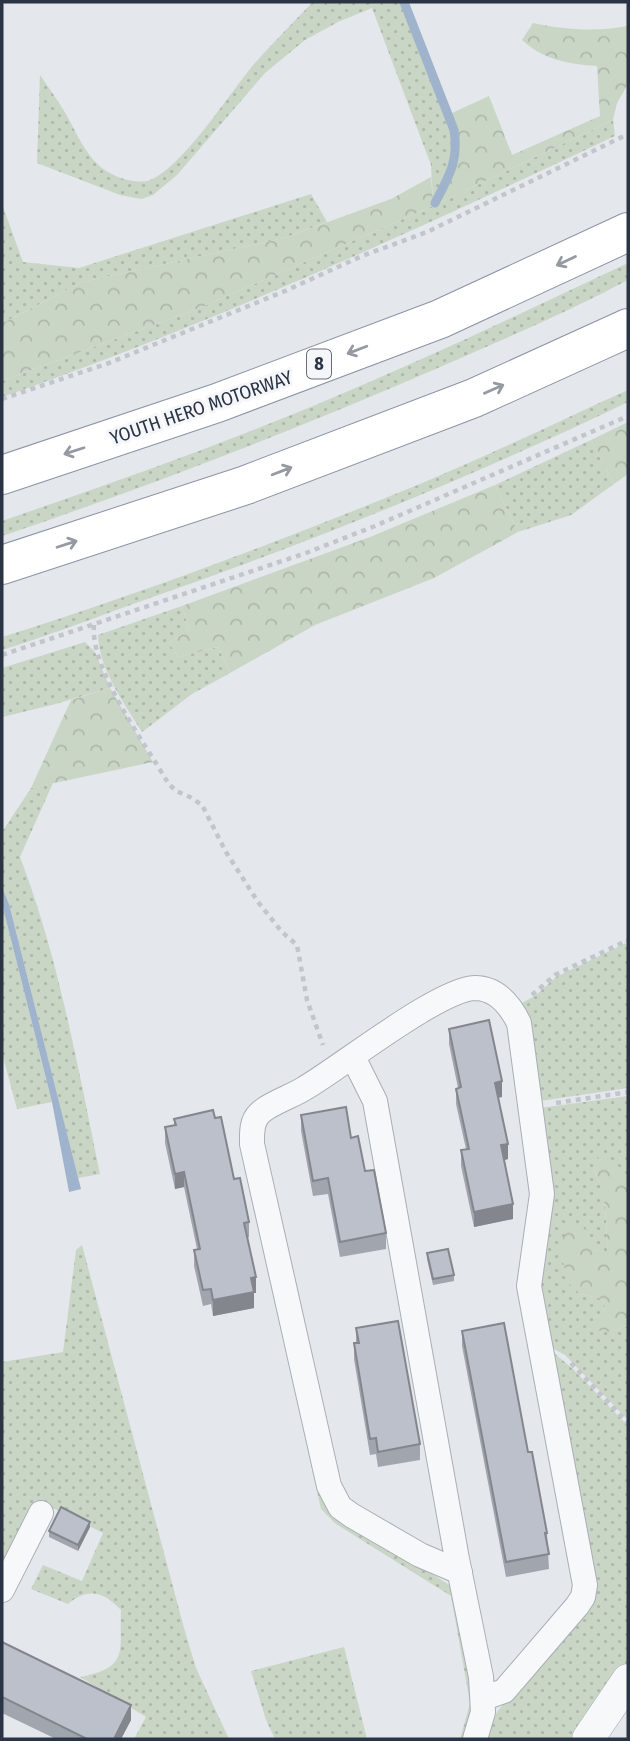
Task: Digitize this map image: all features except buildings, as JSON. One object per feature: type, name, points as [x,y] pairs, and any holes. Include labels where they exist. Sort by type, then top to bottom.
[{"type":"highway","name":"YOUTH HERO MOTORWAY","points":[[2,475],[217,403],[440,318],[628,232]]},
{"type":"highway","points":[[2,565],[259,480],[474,398],[628,328]]},
{"type":"street","points":[[460,1572],[420,1555],[351,1515],[340,1507],[329,1486],[252,1144],[252,1130],[254,1119],[259,1112],[288,1099],[409,1018],[464,990],[476,988],[500,997],[510,1006],[519,1023],[542,1194],[529,1286],[585,1585],[583,1597],[577,1606],[504,1691],[484,1698]]},
{"type":"street","points":[[345,1063],[374,1101],[484,1698],[475,1739]]},
{"type":"street","points":[[2,1590],[41,1513]]},
{"type":"street","points":[[587,1739],[628,1680]]},
{"type":"path","points":[[2,399],[109,363],[427,232],[628,134]]},
{"type":"path","points":[[2,655],[306,553],[375,526],[628,416]]},
{"type":"path","points":[[94,625],[93,637],[97,652],[117,697],[168,782],[176,791],[202,805],[226,852],[258,902],[282,932],[297,945],[307,1000],[317,1034],[345,1063]]},
{"type":"path","points":[[510,1006],[534,994],[555,975],[628,942]]},
{"type":"path","points":[[530,1107],[628,1092]]},
{"type":"path","points":[[541,1349],[563,1356],[628,1423]]},
{"type":"green space","points":[[313,2],[401,2],[452,131],[452,160],[433,202],[431,165],[372,8],[305,40],[265,73],[177,175],[153,195],[141,199],[120,195],[37,163],[40,75],[95,162],[117,176],[147,181],[174,163],[189,147],[254,64]]},
{"type":"green space","points":[[533,23],[580,29],[628,26],[628,84],[617,103],[613,120],[437,204],[202,307],[2,381],[2,320],[5,322],[82,282],[284,238],[391,199],[431,177],[433,201],[437,203],[456,160],[457,139],[450,114],[489,96],[512,155],[600,116],[597,66],[557,60],[530,47],[522,40]]},
{"type":"green space","points":[[613,120],[615,136],[464,207],[312,275],[158,339],[2,397],[2,381],[202,307],[437,204]]},
{"type":"green space","points":[[311,194],[327,222],[284,238],[82,282],[5,322],[2,320],[2,204],[23,262],[79,268]]},
{"type":"green space","points":[[628,263],[628,280],[431,371],[218,458],[2,536],[2,521],[172,461],[298,412],[448,347]]},
{"type":"green space","points":[[628,390],[628,402],[390,507],[208,577],[2,650],[2,637],[160,584],[317,525],[446,473]]},
{"type":"green space","points":[[628,422],[628,474],[614,484],[591,440]]},
{"type":"green space","points":[[591,440],[614,484],[571,515],[518,532],[495,485]]},
{"type":"green space","points":[[495,485],[518,532],[434,578],[315,625],[230,673],[218,647],[178,657],[169,643],[189,630],[182,606],[370,537]]},
{"type":"green space","points":[[182,606],[189,630],[169,643],[178,657],[218,647],[230,673],[192,694],[142,732],[108,673],[99,648],[98,635]]},
{"type":"green space","points":[[85,642],[95,652],[110,688],[2,717],[2,668]]},
{"type":"green space","points":[[110,688],[153,762],[31,788],[71,700]]},
{"type":"green space","points":[[53,783],[20,857],[57,974],[100,1174],[78,1178],[9,904],[2,887],[2,832],[31,788]]},
{"type":"green space","points":[[2,904],[52,1102],[17,1109],[2,1053]]},
{"type":"green space","points":[[626,943],[628,1088],[540,1101],[516,1006],[535,996],[556,977]]},
{"type":"green space","points":[[628,1096],[628,1186],[603,1155],[595,1161],[604,1200],[607,1253],[594,1250],[580,1294],[602,1299],[606,1308],[595,1318],[608,1332],[628,1326],[628,1420],[565,1355],[550,1347],[537,1287],[540,1108]]},
{"type":"green space","points":[[603,1154],[628,1186],[628,1326],[608,1332],[592,1329],[595,1318],[606,1308],[602,1299],[580,1294],[569,1284],[561,1241],[571,1225],[584,1228],[594,1250],[607,1252],[603,1194],[595,1167],[595,1161]]},
{"type":"green space","points":[[82,1245],[184,1628],[196,1668],[229,1739],[134,1739],[146,1717],[80,1677],[107,1668],[119,1656],[121,1610],[108,1599],[96,1594],[82,1595],[68,1604],[31,1589],[43,1565],[82,1581],[103,1533],[39,1501],[2,1569],[2,1362],[63,1352],[76,1250]]},
{"type":"green space","points":[[290,1342],[326,1499],[451,1586],[475,1709],[466,1739],[460,1739],[470,1703],[451,1596],[336,1524],[321,1509],[284,1343]]},
{"type":"green space","points":[[554,1353],[628,1426],[628,1669],[580,1739],[482,1739],[497,1712],[587,1602]]},
{"type":"green space","points":[[344,1647],[367,1739],[275,1739],[266,1720],[251,1671]]},
{"type":"water","points":[[2,887],[9,904],[81,1189],[69,1192],[52,1102],[2,904]]},
{"type":"waterway","points":[[404,2],[454,130],[454,160],[435,203]]}]
